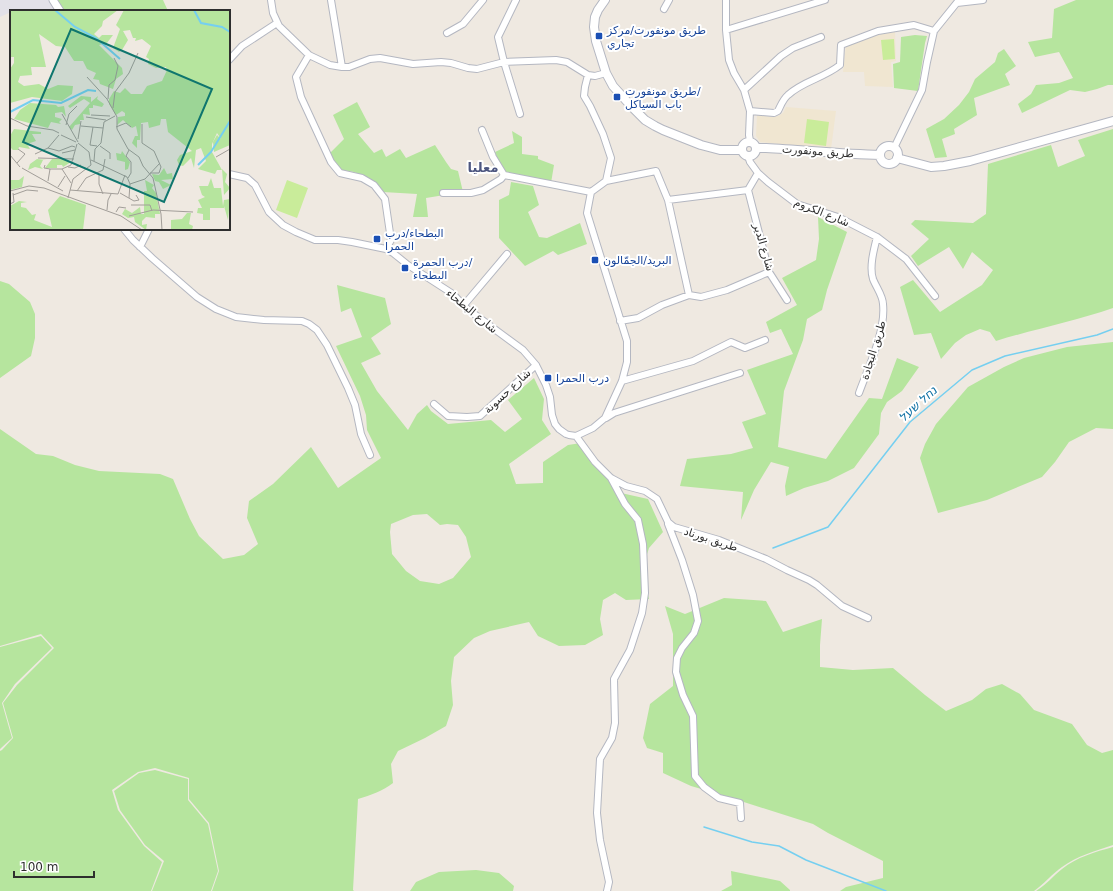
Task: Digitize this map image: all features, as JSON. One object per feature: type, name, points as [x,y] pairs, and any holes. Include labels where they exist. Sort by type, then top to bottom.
[{"type":"main road","points":[[605,0],[595,17],[594,27],[596,41],[606,73],[613,86],[632,107],[655,126],[701,145],[720,150],[741,150],[748,156],[753,155],[756,148],[754,144],[748,141],[743,144],[741,150]]},
{"type":"main road","points":[[897,158],[931,167],[944,166],[970,161],[1113,121]]},
{"type":"main road","points":[[888,146],[894,148],[898,153],[897,158],[894,163],[886,164],[882,160],[880,155],[881,152],[888,146]]},
{"type":"main road","name":"طريق مونفورت","points":[[756,148],[880,155]]},
{"type":"street","points":[[52,0],[59,10]]},
{"type":"street","points":[[271,0],[273,13],[277,23],[309,55],[330,65],[349,67],[370,59],[380,58],[414,64],[441,62],[451,63],[477,69],[504,62],[556,60],[567,62],[588,75],[595,76],[606,73]]},
{"type":"street","points":[[331,0],[342,67]]},
{"type":"street","points":[[447,32],[463,24],[483,0]]},
{"type":"street","points":[[516,0],[498,37],[520,114]]},
{"type":"street","points":[[664,9],[669,0]]},
{"type":"street","points":[[726,0],[726,30],[729,60],[734,73],[744,90],[750,111],[750,142]]},
{"type":"street","points":[[726,30],[826,0]]},
{"type":"street","points":[[894,148],[922,90],[934,31],[958,1],[983,0]]},
{"type":"street","points":[[230,59],[242,46],[277,23]]},
{"type":"street","points":[[750,111],[774,113],[778,111],[787,95],[807,82],[840,66],[841,45],[878,31],[914,25],[934,31]]},
{"type":"street","points":[[744,90],[787,52],[822,37]]},
{"type":"street","points":[[309,55],[296,77],[301,96],[331,162],[340,173],[362,178],[374,185],[385,199],[391,240],[386,249]]},
{"type":"street","points":[[588,75],[584,96],[603,134],[611,158],[606,181]]},
{"type":"street","points":[[482,130],[493,157],[504,175],[592,192]]},
{"type":"street","name":"شارع الكروم","points":[[748,156],[750,162],[758,173],[797,204],[838,217],[877,237],[906,260],[935,296]]},
{"type":"street","points":[[605,418],[622,380],[627,362],[627,341],[588,213],[592,192],[606,181],[656,171],[668,200],[689,295]]},
{"type":"street","points":[[668,200],[748,190],[758,173]]},
{"type":"street","name":"شارع البطحاء","points":[[230,174],[247,178],[255,184],[269,212],[283,225],[296,232],[315,240],[338,240],[386,249],[453,294],[464,305],[523,350],[536,365],[550,397],[552,415],[555,424],[566,434],[576,436]]},
{"type":"street","points":[[443,193],[471,193],[483,190],[501,179],[504,175]]},
{"type":"street","name":"شارع الدير","points":[[748,190],[769,272],[787,300]]},
{"type":"street","points":[[125,230],[152,258],[216,309],[245,318],[302,321],[317,330],[327,345],[348,388],[361,434],[370,455]]},
{"type":"street","points":[[140,247],[148,230]]},
{"type":"street","name":"طريق البجادة","points":[[859,393],[884,320],[883,302],[872,278],[872,258],[877,237]]},
{"type":"street","points":[[464,305],[507,254]]},
{"type":"street","points":[[620,321],[638,318],[662,305],[689,295],[701,297],[727,290],[769,272]]},
{"type":"street","points":[[622,380],[693,361],[731,342],[746,348],[765,340]]},
{"type":"street","name":"شارع حسونة","points":[[434,404],[448,416],[480,416],[536,365]]},
{"type":"street","points":[[606,891],[609,882],[600,840],[597,813],[600,759],[612,738],[615,723],[614,679],[630,650],[642,613],[645,593],[643,544],[638,520],[625,504],[611,478],[595,462],[576,436],[594,428],[605,418],[614,413],[740,373]]},
{"type":"street","points":[[611,478],[626,486],[645,491],[657,499],[668,522],[693,595],[698,622],[694,634],[682,648],[677,658],[676,672],[683,695],[693,716],[695,776],[704,787],[720,798],[740,803],[741,818]]},
{"type":"street","name":"طريق بورناد","points":[[668,522],[674,527],[719,540],[766,559],[809,580],[842,606],[868,618]]},
{"type":"shaded area","points":[[0,0],[55,0],[61,10],[10,10],[10,12],[0,17]]},
{"type":"shaded area","points":[[895,32],[896,61],[891,62],[893,87],[865,86],[864,72],[843,72],[846,45],[875,35]]},
{"type":"shaded area","points":[[786,107],[836,111],[831,149],[760,142],[756,136],[757,115],[772,117],[778,116],[783,113]]},
{"type":"green space","points":[[57,0],[163,0],[168,10],[63,10]]},
{"type":"green space","points":[[1076,0],[1113,0],[1113,85],[1108,85],[1085,92],[1070,90],[1022,113],[1018,104],[1031,94],[1036,85],[1059,83],[1073,78],[1059,52],[1035,57],[1028,42],[1052,38],[1054,9]]},
{"type":"green space","points":[[915,35],[927,36],[918,91],[894,88],[893,64],[900,62],[901,37]]},
{"type":"green space","points":[[894,39],[895,59],[883,60],[881,40]]},
{"type":"green space","points":[[1004,49],[1016,66],[1005,74],[1010,85],[974,98],[977,115],[954,129],[955,134],[942,139],[947,157],[935,158],[926,129],[944,119],[959,105],[969,92],[975,79],[995,62],[998,53]]},
{"type":"green space","points":[[357,102],[370,127],[358,134],[374,153],[382,149],[386,157],[400,149],[406,158],[435,145],[451,169],[458,171],[463,192],[426,198],[428,217],[413,217],[417,194],[383,192],[368,178],[354,172],[342,170],[336,164],[330,153],[344,139],[333,115]]},
{"type":"green space","points":[[807,119],[829,122],[826,146],[804,143]]},
{"type":"green space","points":[[1113,129],[1113,308],[996,341],[990,332],[980,329],[966,335],[955,343],[941,359],[931,333],[914,335],[900,287],[913,280],[940,312],[982,285],[993,270],[972,252],[963,269],[949,247],[918,266],[911,256],[929,239],[911,224],[915,220],[973,223],[986,214],[988,164],[1051,145],[1058,167],[1085,156],[1078,140]]},
{"type":"green space","points":[[512,131],[522,137],[522,154],[538,156],[538,159],[554,165],[551,183],[506,173],[501,168],[495,152],[514,143]]},
{"type":"green space","points":[[287,180],[308,188],[297,218],[276,210]]},
{"type":"green space","points":[[511,182],[533,186],[539,205],[528,212],[539,237],[547,238],[580,223],[587,244],[558,255],[553,251],[525,266],[499,238],[499,200],[509,195]]},
{"type":"green space","points":[[818,217],[847,232],[827,290],[822,310],[807,319],[803,340],[784,391],[778,447],[826,459],[869,398],[882,399],[897,358],[919,367],[902,391],[887,402],[881,413],[879,434],[854,468],[828,481],[804,488],[786,496],[785,486],[789,467],[771,462],[754,490],[741,520],[743,492],[680,486],[687,459],[731,454],[753,448],[742,422],[766,414],[747,370],[793,354],[781,329],[770,333],[766,322],[797,305],[782,278],[816,260],[819,239]]},
{"type":"green space","points":[[0,281],[9,284],[30,302],[35,314],[35,338],[31,356],[0,378]]},
{"type":"green space","points":[[337,285],[385,298],[391,324],[371,338],[381,354],[361,363],[377,391],[408,430],[417,414],[427,405],[431,411],[448,424],[491,420],[505,432],[522,419],[508,400],[534,378],[544,399],[542,420],[551,434],[509,464],[516,484],[543,483],[543,462],[568,445],[581,443],[621,493],[648,499],[663,532],[649,548],[642,570],[649,599],[626,600],[615,593],[603,600],[600,619],[603,635],[585,645],[559,646],[538,636],[529,622],[490,631],[474,638],[454,657],[451,681],[453,705],[446,726],[398,751],[391,764],[393,783],[381,791],[358,799],[354,891],[212,891],[219,871],[209,823],[189,799],[189,778],[155,768],[138,772],[112,790],[118,810],[144,846],[162,862],[151,891],[0,891],[0,751],[13,738],[3,703],[17,685],[54,648],[41,634],[0,646],[0,429],[36,454],[53,456],[75,465],[99,471],[160,474],[173,479],[199,536],[223,559],[244,555],[258,544],[247,518],[249,501],[273,484],[311,447],[338,488],[381,458],[367,430],[366,415],[360,396],[336,346],[362,337],[351,308],[341,312]],"holes":[[[427,514],[440,525],[458,525],[466,537],[471,557],[453,578],[439,584],[420,581],[406,571],[392,554],[390,532],[391,524],[413,515]]]},
{"type":"green space","points":[[1113,342],[1113,429],[1096,428],[1069,442],[1042,477],[987,500],[938,513],[920,458],[925,444],[936,424],[968,387],[1004,367],[1024,358],[1067,347]]},
{"type":"green space","points":[[724,598],[766,601],[783,632],[822,619],[820,667],[853,670],[893,668],[946,711],[972,700],[986,689],[1002,684],[1020,694],[1034,710],[1072,724],[1087,745],[1102,753],[1113,750],[1113,845],[1086,854],[1068,863],[1034,891],[840,891],[846,887],[883,878],[883,861],[813,824],[691,786],[663,773],[663,753],[647,748],[643,738],[650,704],[673,686],[673,634],[665,606],[685,614]]},
{"type":"green space","points":[[41,636],[52,648],[15,684],[2,703],[12,738],[0,749],[0,647]]},
{"type":"green space","points":[[155,770],[188,779],[188,800],[208,824],[218,871],[211,891],[152,891],[164,861],[145,845],[120,810],[114,791],[139,773]]},
{"type":"green space","points":[[1113,847],[1113,891],[1036,891],[1074,861]]},
{"type":"green space","points":[[476,870],[499,873],[514,886],[513,891],[410,891],[416,882],[439,872]]},
{"type":"green space","points":[[731,871],[780,881],[790,891],[721,891],[732,885]]},
{"type":"waterway","name":"נחל שעל","points":[[773,548],[828,527],[910,422],[972,370],[1005,356],[1097,335],[1113,329]]},
{"type":"waterway","points":[[704,827],[752,842],[779,846],[806,860],[886,891]]},
{"type":"place","name":"طريق مونفورت/مركز تجاري","points":[[599,36]]},
{"type":"place","name":"طريق مونفورت/ باب السياكل","points":[[617,97]]},
{"type":"place","name":"البطحاء/درب الحمرا","points":[[377,239]]},
{"type":"place","name":"البريد/الجمّالون","points":[[595,260]]},
{"type":"place","name":"درب الحمرة/ البطحاء","points":[[405,268]]},
{"type":"place","name":"درب الحمرا","points":[[548,378]]},
{"type":"district","name":"معليا","points":[[483,167]]}]
